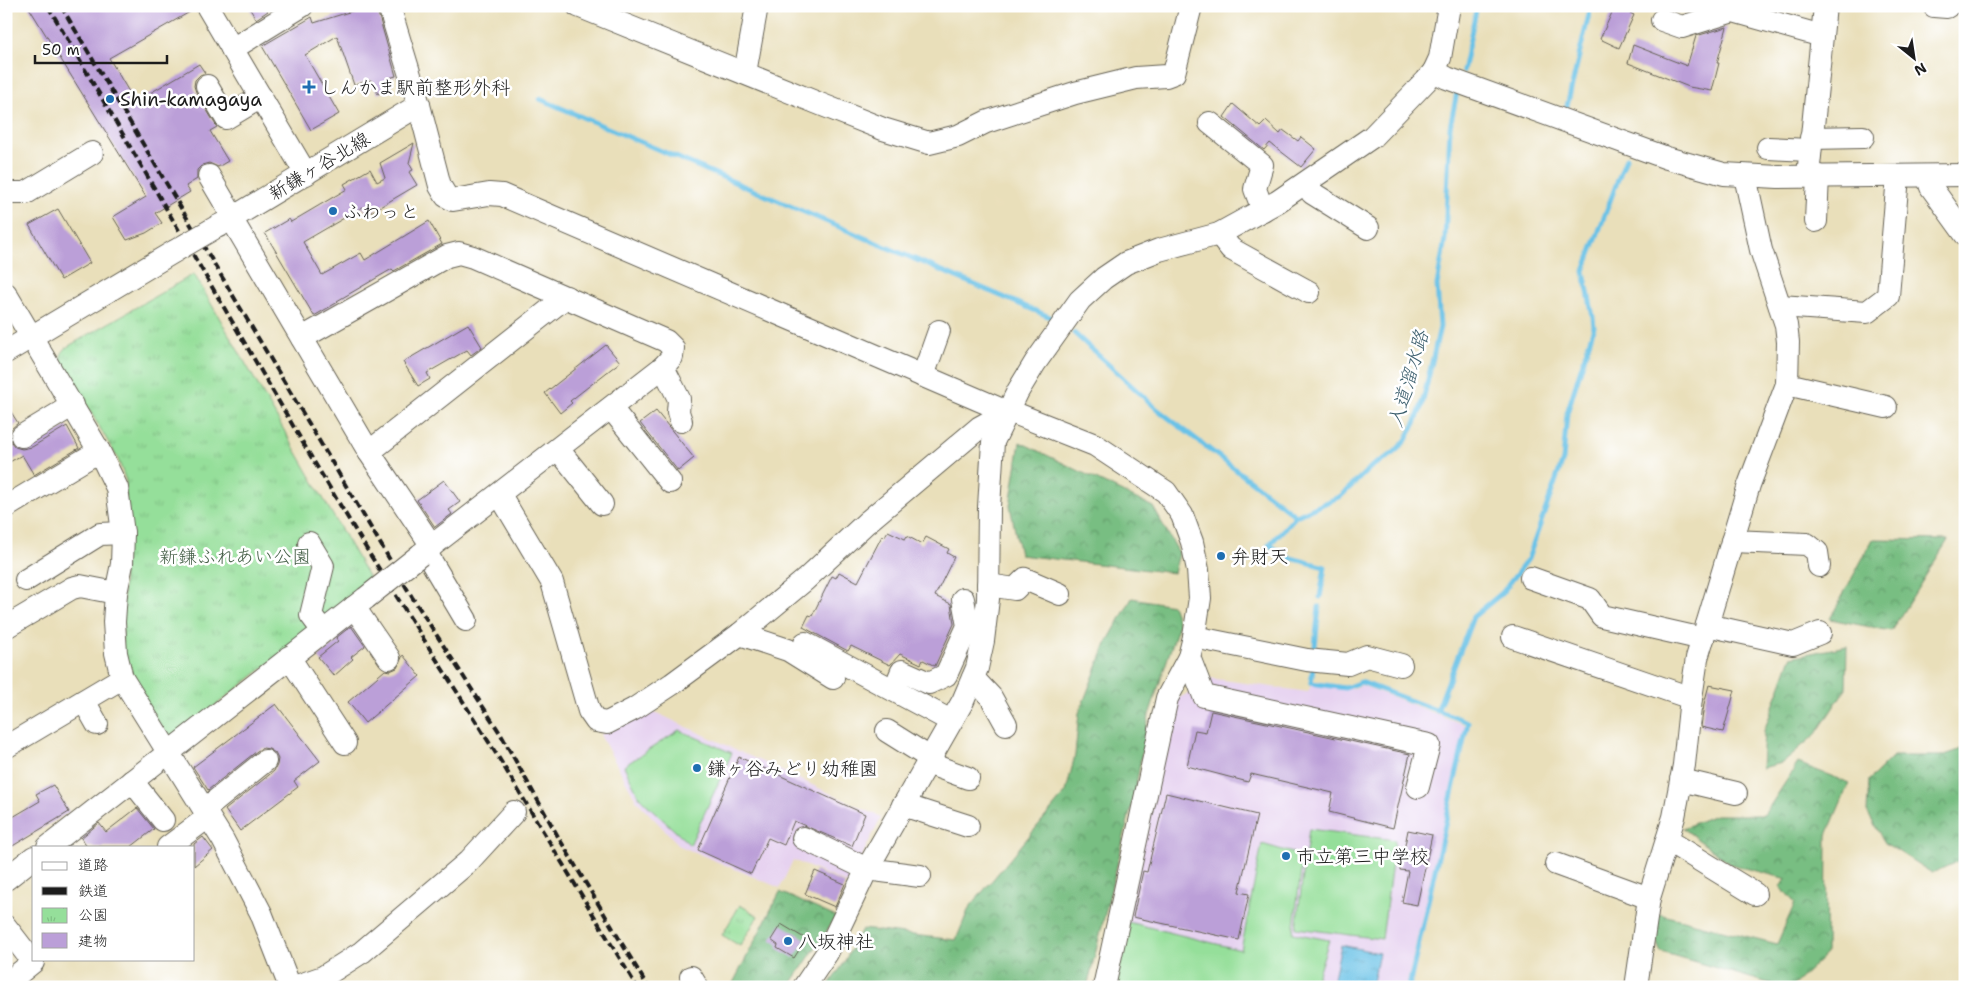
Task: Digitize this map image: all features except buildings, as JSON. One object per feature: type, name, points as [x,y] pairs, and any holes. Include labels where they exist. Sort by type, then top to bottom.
[{"type":"street","points":[[207,6],[306,174]]},
{"type":"street","points":[[232,49],[302,6]]},
{"type":"street","points":[[389,6],[419,105],[440,186],[446,196],[453,200],[489,194],[502,195],[1008,412],[1095,445],[1166,492],[1182,515],[1192,542],[1198,570],[1200,598],[1192,647],[1167,698],[1104,987]]},
{"type":"street","points":[[578,6],[883,129],[929,143],[958,136],[986,122],[1075,93],[1136,78],[1166,76],[1174,73],[1191,6]]},
{"type":"street","points":[[745,73],[756,6]]},
{"type":"street","points":[[804,987],[827,954],[868,869],[963,701],[977,668],[983,641],[988,585],[992,447],[1026,377],[1080,300],[1104,278],[1126,263],[1159,250],[1219,234],[1307,183],[1372,137],[1434,71],[1440,58],[1449,6]]},
{"type":"street","points":[[1816,221],[1810,144],[1825,6]]},
{"type":"street","points":[[1662,20],[1682,27],[1733,11],[1822,36]]},
{"type":"street","points":[[1434,71],[1447,78],[1667,158],[1724,174],[1745,176],[1965,175]]},
{"type":"street","points":[[207,86],[226,118],[260,97]]},
{"type":"street","name":"新鎌ヶ谷北線","points":[[31,336],[419,105]]},
{"type":"street","points":[[1210,123],[1262,165],[1255,189],[1263,210]]},
{"type":"street","points":[[1768,148],[1864,137]]},
{"type":"street","points":[[6,193],[26,193],[92,153]]},
{"type":"street","points":[[210,176],[227,221],[302,338],[466,620]]},
{"type":"street","points":[[1636,987],[1649,898],[1667,840],[1684,765],[1697,658],[1749,485],[1787,384],[1788,342],[1780,306],[1761,250],[1745,176]]},
{"type":"street","points":[[1780,306],[1867,312],[1888,296],[1898,176]]},
{"type":"street","points":[[1927,176],[1931,187],[1965,234]]},
{"type":"street","points":[[1307,183],[1312,193],[1368,228]]},
{"type":"street","points":[[1219,234],[1231,249],[1309,292]]},
{"type":"street","points":[[51,846],[71,840],[132,781],[426,550],[663,368],[672,357],[672,348],[666,341],[460,253],[447,256],[302,338]]},
{"type":"street","points":[[6,294],[100,451],[117,488],[123,533],[122,564],[116,593],[114,622],[116,653],[122,678],[223,840],[260,913],[290,987]]},
{"type":"street","points":[[369,452],[566,298]]},
{"type":"street","points":[[923,376],[939,331]]},
{"type":"street","points":[[6,352],[31,336]]},
{"type":"street","points":[[663,368],[679,399],[678,412],[680,421]]},
{"type":"street","points":[[1787,384],[1886,407]]},
{"type":"street","points":[[22,436],[73,406]]},
{"type":"street","points":[[607,411],[648,472]]},
{"type":"street","points":[[607,411],[670,482]]},
{"type":"street","points":[[500,495],[552,582],[589,711],[596,721],[607,723],[634,709],[672,684],[740,634],[806,580],[866,523],[980,427],[1008,412]]},
{"type":"street","points":[[558,449],[602,504]]},
{"type":"street","points":[[8,501],[100,451]]},
{"type":"street","points":[[26,580],[100,534],[123,533]]},
{"type":"street","points":[[1732,541],[1807,544],[1817,552],[1819,566]]},
{"type":"street","points":[[309,544],[323,566],[311,615],[323,631]]},
{"type":"street","points":[[1531,578],[1590,599],[1602,616],[1793,644],[1820,633]]},
{"type":"street","points":[[988,585],[1015,589],[1025,579],[1060,594]]},
{"type":"street","points":[[6,627],[72,588],[80,586],[116,593]]},
{"type":"street","points":[[894,690],[902,671],[929,683],[946,675],[968,626],[963,599]]},
{"type":"street","points":[[360,602],[389,658]]},
{"type":"street","points":[[740,634],[788,650],[833,678]]},
{"type":"street","points":[[1513,637],[1691,698]]},
{"type":"street","points":[[805,643],[951,721]]},
{"type":"street","points":[[1192,647],[1348,664],[1368,656],[1401,665]]},
{"type":"street","points":[[1192,647],[1204,696],[1429,744],[1418,787]]},
{"type":"street","points":[[289,657],[344,743]]},
{"type":"street","points":[[6,746],[122,678]]},
{"type":"street","points":[[973,678],[991,697],[1006,724]]},
{"type":"street","points":[[84,701],[97,724]]},
{"type":"street","points":[[887,731],[929,761],[968,778]]},
{"type":"street","points":[[169,846],[265,761]]},
{"type":"street","points":[[1681,780],[1736,793]]},
{"type":"street","points":[[132,781],[163,820]]},
{"type":"street","points":[[903,806],[968,826]]},
{"type":"street","points":[[294,987],[323,977],[362,952],[468,862],[514,812]]},
{"type":"street","points":[[803,838],[868,869],[920,876]]},
{"type":"street","points":[[1667,840],[1755,894]]},
{"type":"street","points":[[6,879],[32,860]]},
{"type":"street","points":[[1556,864],[1649,898]]},
{"type":"street","points":[[6,927],[33,962],[6,984]]},
{"type":"shaded area","name":"市立第三中学校","points":[[1209,678],[1308,692],[1312,683],[1353,689],[1361,685],[1465,725],[1406,987],[1109,987],[1171,701],[1208,685]]},
{"type":"shaded area","name":"鎌ヶ谷みどり幼稚園","points":[[646,708],[881,817],[848,884],[793,860],[780,888],[680,846],[637,801],[600,735]]},
{"type":"green space","name":"新鎌ふれあい公園","points":[[194,274],[372,583],[179,734],[169,738],[133,686],[122,652],[126,481],[118,459],[60,359],[67,347]]},
{"type":"green space","points":[[1020,442],[1153,507],[1179,553],[1174,573],[1020,555],[1010,506]]},
{"type":"green space","points":[[1873,539],[1948,540],[1891,631],[1830,619]]},
{"type":"green space","points":[[1132,598],[1172,605],[1179,624],[1149,715],[1134,796],[1087,987],[827,987],[842,966],[862,929],[956,940],[969,908],[1066,792],[1075,755],[1079,713],[1106,644]]},
{"type":"green space","points":[[1847,646],[1846,688],[1816,734],[1782,763],[1762,768],[1764,731],[1791,657]]},
{"type":"green space","points":[[679,730],[732,753],[690,845],[640,798],[624,766]]},
{"type":"green space","points":[[1965,748],[1965,858],[1932,873],[1885,843],[1867,812],[1869,780],[1893,756],[1942,756]]},
{"type":"green space","points":[[1798,763],[1849,783],[1827,835],[1826,954],[1792,987],[1782,987],[1661,952],[1653,933],[1659,914],[1777,944],[1795,903],[1780,886],[1787,879],[1730,864],[1683,828],[1715,815],[1764,815]]},
{"type":"green space","points":[[1309,829],[1395,840],[1382,939],[1296,928]]},
{"type":"green space","points":[[1262,844],[1303,856],[1293,933],[1329,940],[1314,987],[1116,987],[1128,922],[1241,950]]},
{"type":"green space","points":[[780,892],[836,917],[789,987],[731,987]]},
{"type":"green space","points":[[740,905],[758,916],[740,946],[722,935]]},
{"type":"water","points":[[1341,945],[1379,953],[1372,987],[1332,987]]},
{"type":"waterway","name":"入道溜水路","points":[[1463,71],[1477,6]]},
{"type":"waterway","points":[[1567,106],[1591,6]]},
{"type":"waterway","name":"入道溜水路","points":[[1320,597],[1325,567],[1291,558],[1269,545],[1296,516],[1341,496],[1372,466],[1393,454],[1406,440],[1416,421],[1422,405],[1440,327],[1437,285],[1445,239],[1450,127],[1457,92]]},
{"type":"waterway","points":[[540,99],[1050,317]]},
{"type":"waterway","points":[[1437,711],[1473,617],[1502,593],[1528,559],[1563,460],[1567,413],[1594,327],[1584,271],[1626,158]]},
{"type":"waterway","points":[[1074,333],[1157,409],[1296,516]]},
{"type":"waterway","name":"入道溜水路","points":[[1314,656],[1319,607]]},
{"type":"waterway","name":"入道溜水路","points":[[1313,667],[1311,683],[1345,688],[1361,682],[1468,722],[1409,987]]},
{"type":"railway","points":[[48,6],[313,460],[369,553],[497,755],[637,987]]},
{"type":"railway","points":[[61,6],[412,597],[500,733],[560,840],[648,987]]},
{"type":"place","name":"しんかま駅前整形外科","points":[[309,87]]},
{"type":"place","name":"Shin-kamagaya","points":[[110,99]]},
{"type":"place","name":"ふわっと","points":[[333,211]]},
{"type":"place","name":"弁財天","points":[[1221,556]]},
{"type":"place","name":"鎌ヶ谷みどり幼稚園","points":[[697,768]]},
{"type":"place","name":"市立第三中学校","points":[[1286,856]]},
{"type":"place","name":"八坂神社","points":[[788,941]]}]
